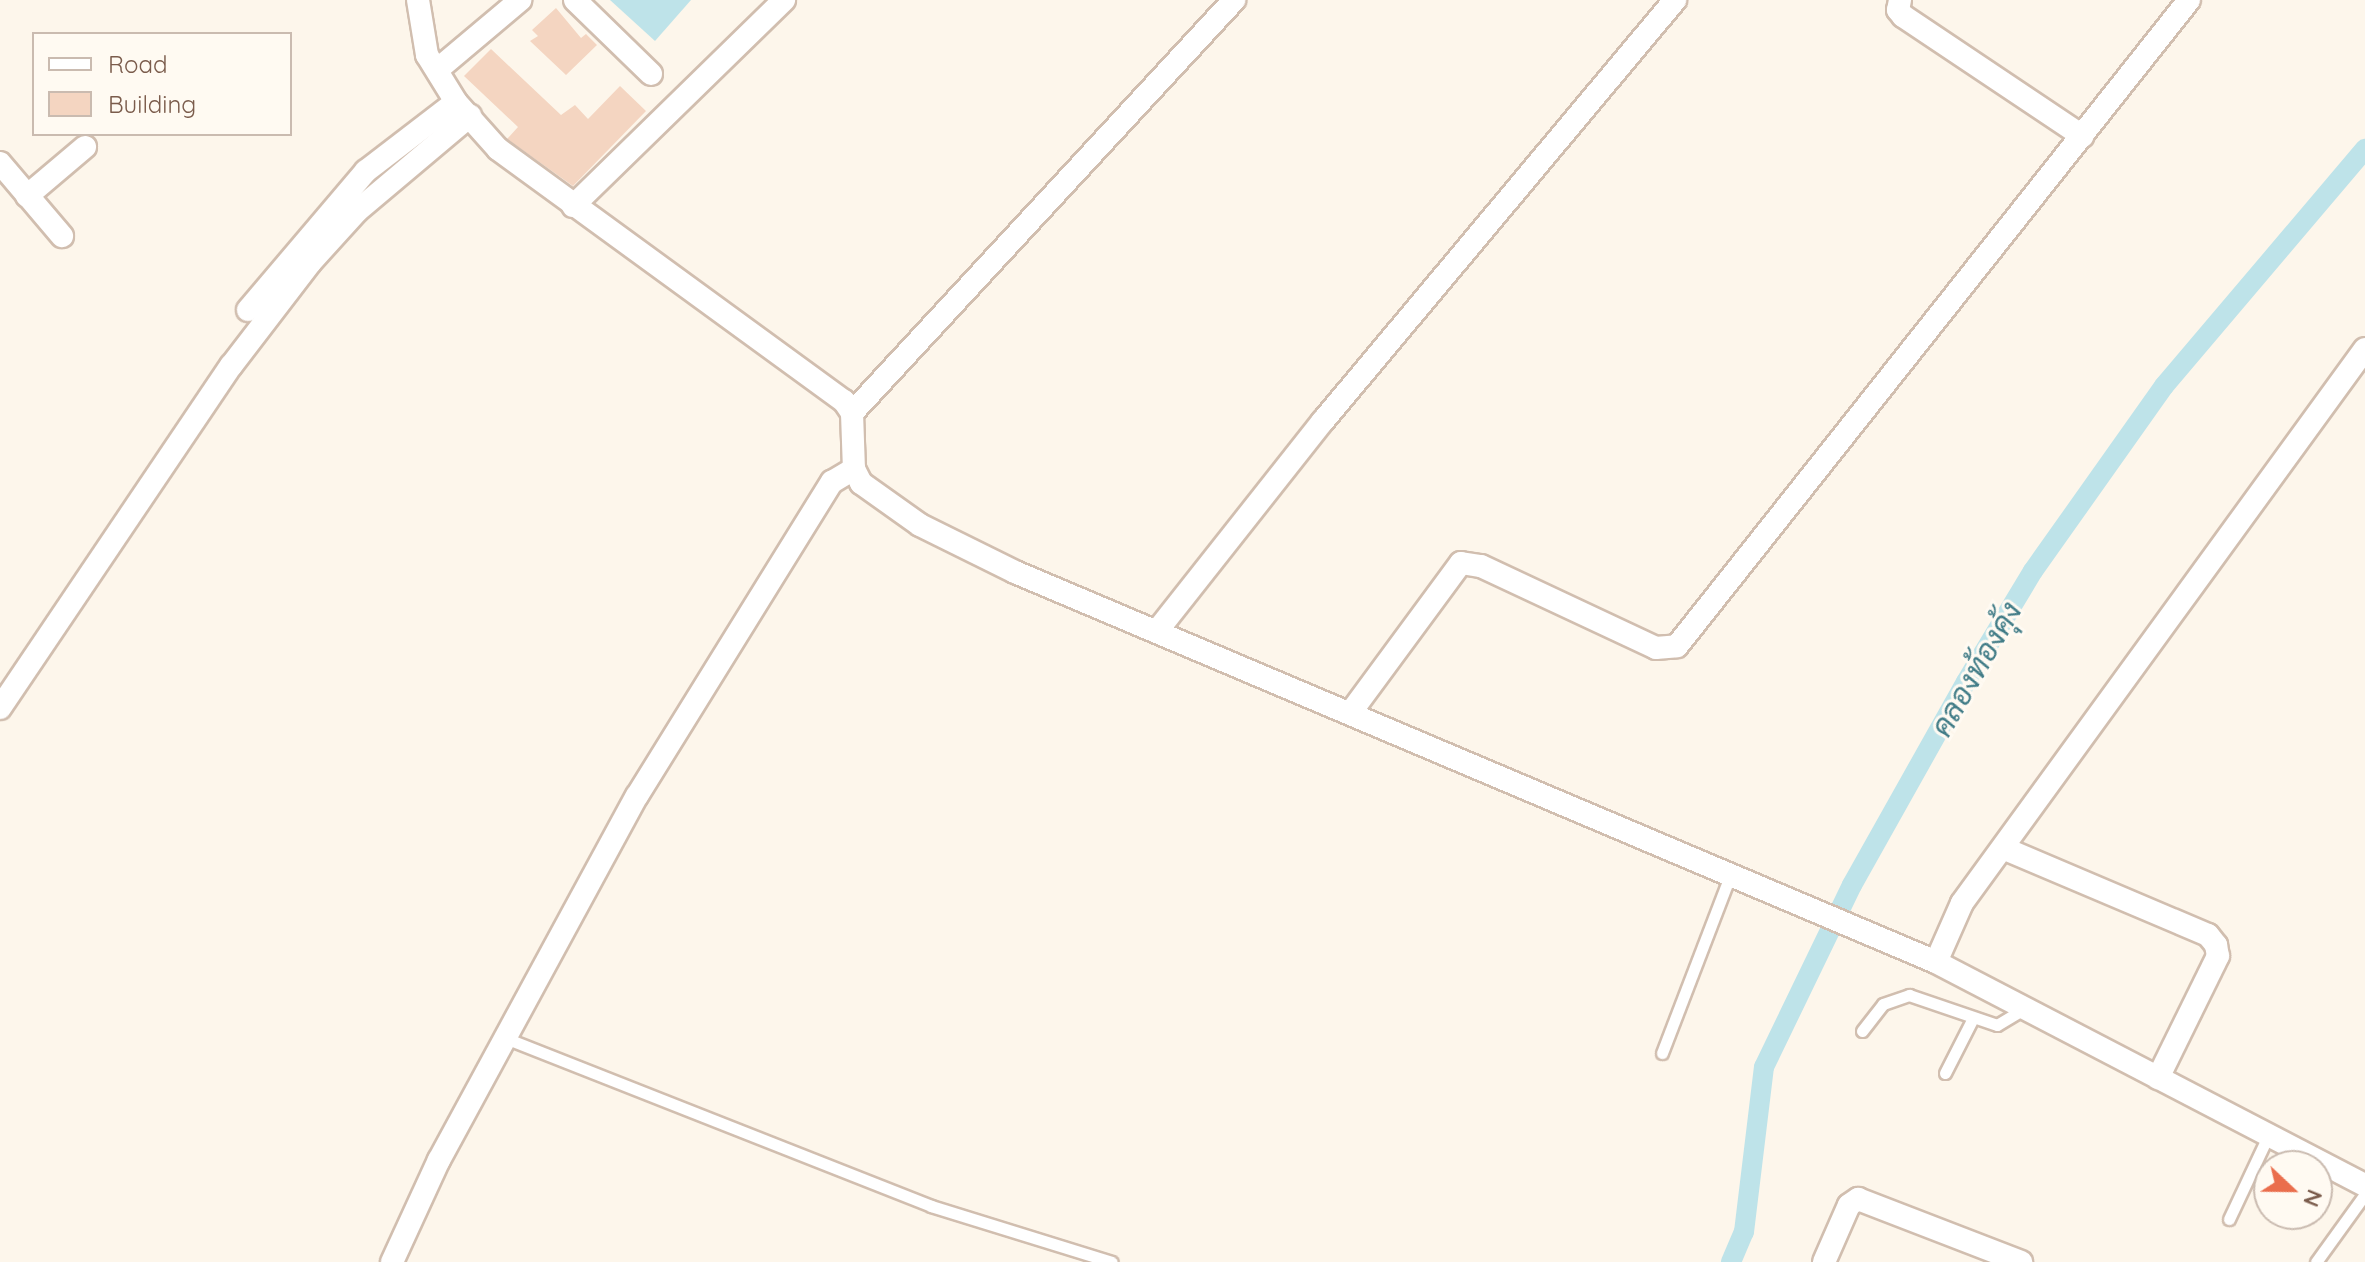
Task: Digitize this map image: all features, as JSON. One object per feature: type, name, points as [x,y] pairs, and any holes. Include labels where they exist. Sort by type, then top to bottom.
[{"type":"street","points":[[418,0],[427,55],[463,109],[498,149],[844,401],[852,413],[854,469],[870,495],[920,525],[1157,631],[1821,916],[1936,962],[2365,1185]]},
{"type":"street","points":[[437,70],[520,0]]},
{"type":"street","points":[[575,0],[651,74]]},
{"type":"street","points":[[573,206],[784,0]]},
{"type":"street","points":[[852,413],[1234,0]]},
{"type":"street","points":[[1157,631],[1323,421],[1675,0]]},
{"type":"street","points":[[1900,0],[1898,10],[1903,16],[2082,136]]},
{"type":"street","points":[[1351,712],[1461,563],[1481,566],[1656,648],[1677,646],[2189,0]]},
{"type":"street","points":[[248,310],[366,171],[463,109]]},
{"type":"street","points":[[0,708],[231,366],[310,263],[357,211],[463,109]]},
{"type":"street","points":[[27,196],[85,147]]},
{"type":"street","points":[[0,163],[62,236]]},
{"type":"street","points":[[1936,962],[1962,903],[2365,349]]},
{"type":"street","points":[[392,1262],[505,1038],[637,796],[832,482],[854,469]]},
{"type":"street","points":[[2003,848],[2208,935],[2216,945],[2218,956],[2158,1078]]},
{"type":"street","points":[[1824,1262],[1849,1205],[1858,1199],[2021,1262]]},
{"type":"lane","points":[[1662,1053],[1730,876]]},
{"type":"lane","points":[[1862,1031],[1883,1004],[1909,995],[1997,1025],[2011,1022],[2025,1008]]},
{"type":"lane","points":[[1945,1073],[1973,1018]]},
{"type":"lane","points":[[505,1038],[931,1206],[1112,1262]]},
{"type":"lane","points":[[2229,1219],[2268,1136]]},
{"type":"lane","points":[[2316,1262],[2365,1194]]},
{"type":"water","points":[[610,0],[691,0],[655,41]]},
{"type":"building","points":[[556,8],[581,38],[586,34],[597,45],[566,75],[530,41],[538,36],[532,30]]},
{"type":"building","points":[[491,49],[561,115],[575,105],[588,119],[620,86],[646,111],[573,186],[507,139],[518,127],[464,76]]},
{"type":"waterway","name":"คลองท้องคุ้ง","points":[[1731,1262],[1744,1232],[1764,1067],[1852,885],[1966,682],[2033,571],[2164,386],[2365,149]]}]
